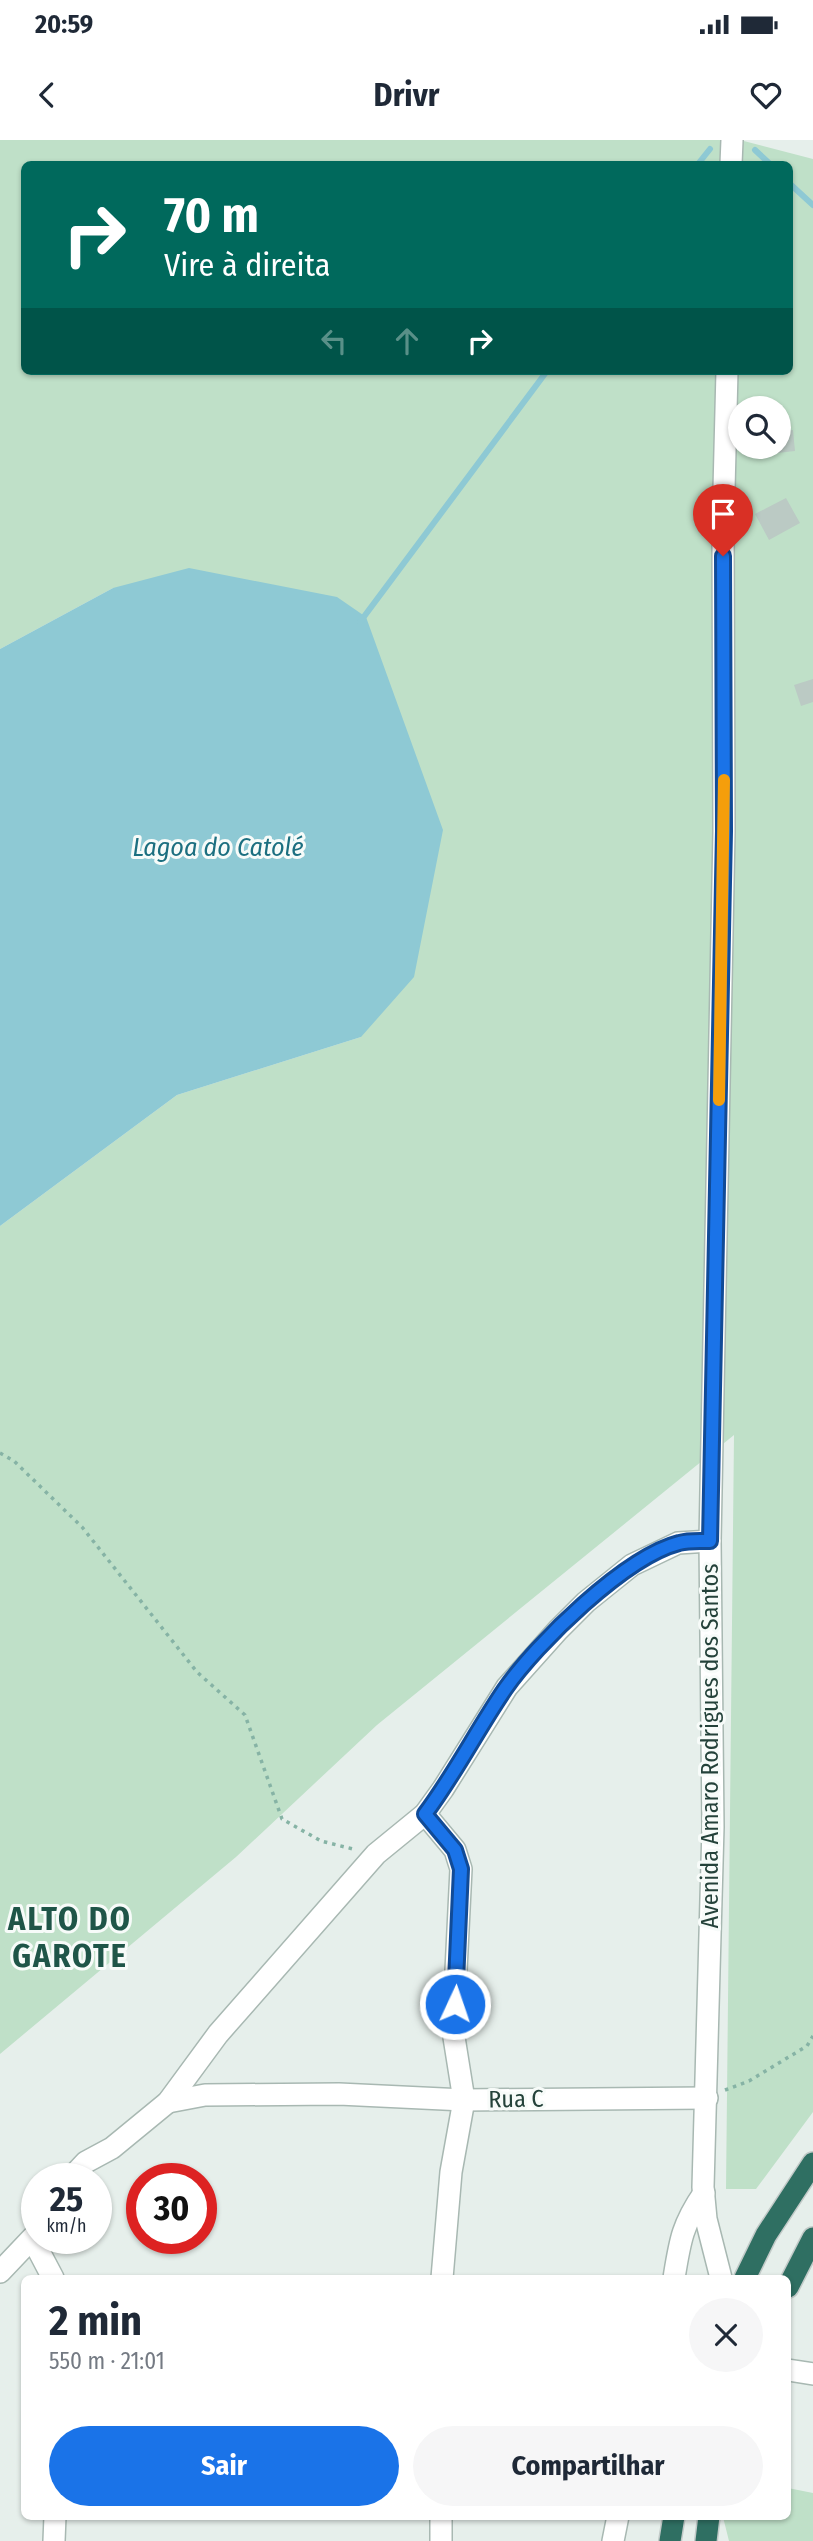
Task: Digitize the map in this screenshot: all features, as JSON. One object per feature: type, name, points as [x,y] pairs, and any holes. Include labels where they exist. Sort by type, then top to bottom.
[{"type":"highway","points":[[746,2275],[766,2235],[813,2163]]},
{"type":"highway","points":[[791,2281],[813,2238]]},
{"type":"highway","points":[[670,2541],[673,2520]]},
{"type":"highway","points":[[706,2541],[709,2520]]},
{"type":"street","points":[[732,140],[732,161]]},
{"type":"street","name":"Avenida Amaro Rodrigues dos Santos","points":[[720,2275],[706,2219],[704,2193],[713,1826],[710,1541],[724,845],[723,529],[727,375]]},
{"type":"street","points":[[85,2163],[112,2148],[169,2102],[242,2005],[376,1854],[425,1814],[507,1687],[586,1602],[632,1565],[662,1549],[678,1543],[710,1541]]},
{"type":"street","points":[[169,2102],[205,2095],[340,2094],[464,2100],[453,2031],[461,1869],[455,1850],[425,1814]]},
{"type":"street","name":"Rua C","points":[[442,2275],[451,2172],[464,2100],[707,2098]]},
{"type":"street","points":[[674,2275],[679,2243],[687,2219],[704,2193]]},
{"type":"street","points":[[0,2272],[21,2251]]},
{"type":"street","points":[[42,2254],[52,2275]]},
{"type":"street","points":[[791,2370],[813,2374]]},
{"type":"street","points":[[54,2541],[55,2520]]},
{"type":"street","points":[[441,2520],[441,2541]]},
{"type":"street","points":[[612,2541],[617,2520]]},
{"type":"path","points":[[0,1452],[14,1461],[82,1527],[197,1672],[245,1714],[282,1819],[321,1842],[376,1854]]},
{"type":"path","points":[[707,2098],[749,2081],[807,2046],[813,2036]]},
{"type":"green space","points":[[0,140],[740,140],[813,159],[813,2112],[756,2189],[726,2189],[734,1435],[377,1725],[236,1857],[0,2054],[0,1226],[177,1095],[361,1037],[113,588],[0,649]]},
{"type":"green space","points":[[791,2489],[813,2493],[813,2541],[729,2541],[724,2520],[791,2520]]},
{"type":"water","name":"Lagoa do Catolé","points":[[189,568],[337,597],[366,617],[443,830],[414,977],[361,1037],[177,1095],[0,1226],[0,649],[113,588]]},
{"type":"building","points":[[791,430],[795,451],[791,451]]},
{"type":"building","points":[[786,498],[800,523],[769,540],[755,514]]},
{"type":"building","points":[[813,679],[813,702],[801,706],[794,685]]},
{"type":"waterway","points":[[700,161],[710,149]]},
{"type":"waterway","points":[[755,150],[767,161]]},
{"type":"waterway","points":[[793,187],[813,205]]},
{"type":"waterway","points":[[360,622],[544,375]]},
{"type":"slow traffic","points":[[719,1100],[724,780]]},
{"type":"district","name":"ALTO DO GAROTE","points":[[70,1938]]},
{"type":"route","points":[[455,2004],[461,1869],[455,1850],[425,1814],[507,1687],[586,1602],[632,1565],[662,1549],[678,1543],[710,1541],[724,831],[723,556]]}]
